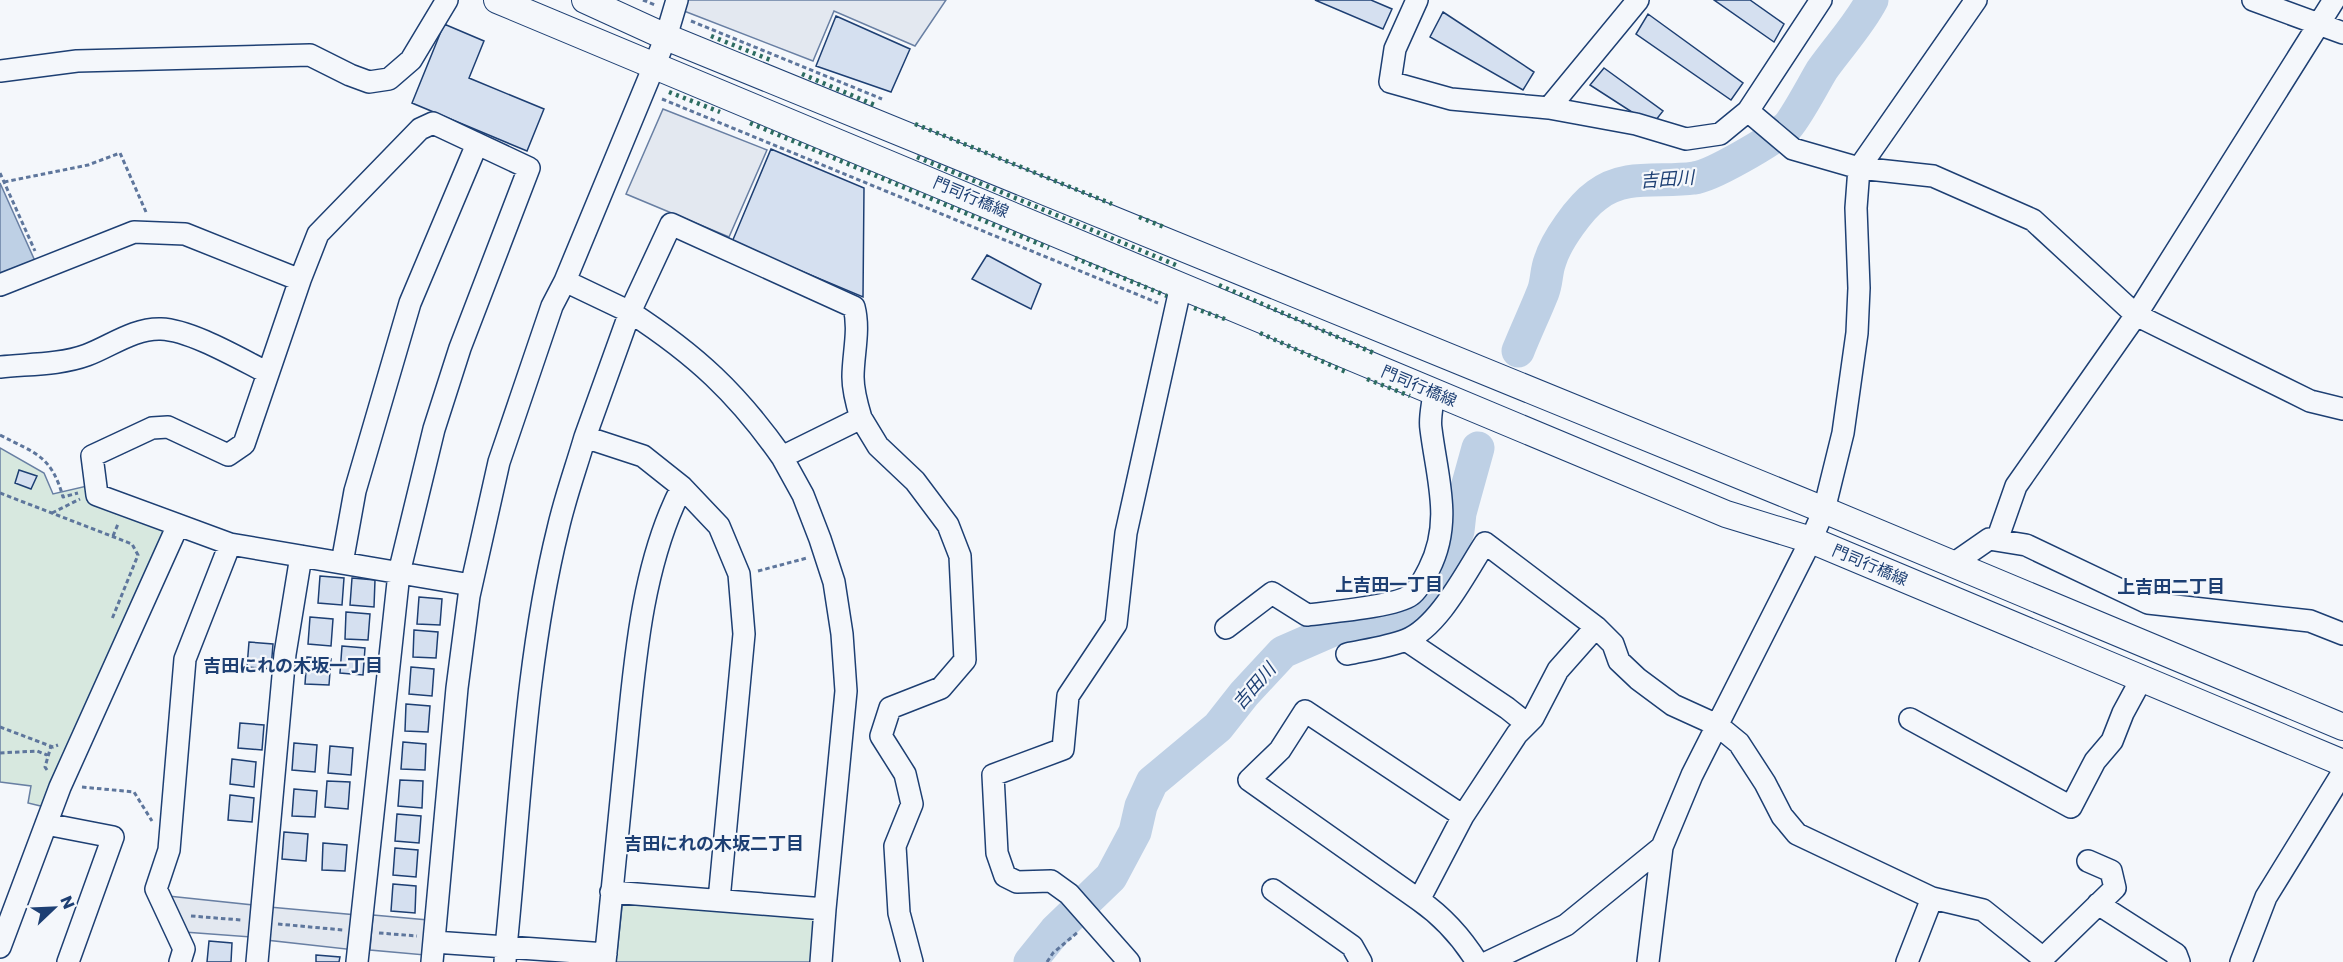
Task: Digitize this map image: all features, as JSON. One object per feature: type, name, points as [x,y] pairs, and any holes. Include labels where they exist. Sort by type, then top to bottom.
[{"type":"main road","name":"門司行橋線","points":[[497,0],[1726,514],[1811,540],[2343,763]]},
{"type":"main road","name":"門司行橋線","points":[[585,0],[666,37],[1824,510],[2343,726]]},
{"type":"street","points":[[0,71],[77,61],[310,55],[369,82],[389,79],[411,60],[447,0]]},
{"type":"street","points":[[1417,0],[1395,49],[1390,82],[1451,99],[1549,108],[1636,124],[1686,139],[1720,134],[1748,111],[1821,0]]},
{"type":"street","points":[[1549,108],[1638,0]]},
{"type":"street","points":[[1648,962],[1662,847],[1692,775],[1824,510],[1843,433],[1857,333],[1860,288],[1856,208],[1859,168],[1976,0]]},
{"type":"street","points":[[2253,0],[2343,33]]},
{"type":"street","points":[[1997,540],[2016,486],[2136,315],[2334,0]]},
{"type":"street","points":[[681,9],[666,37],[566,281],[552,306],[499,462],[471,585],[457,688],[430,947],[506,954],[605,958],[636,655],[655,556],[669,512],[682,487]]},
{"type":"street","points":[[1748,111],[1792,149],[1859,168],[1933,176],[2033,220],[2136,315],[2310,400],[2343,409]]},
{"type":"street","points":[[357,962],[366,932],[399,573],[435,429],[460,348],[529,168],[433,123],[420,129],[318,234],[244,444],[228,455],[168,427],[152,428],[92,456],[97,491],[230,544],[399,573],[471,585]]},
{"type":"street","points":[[342,563],[355,491],[410,303],[477,144]]},
{"type":"street","points":[[506,954],[531,692],[544,600],[558,529],[585,437],[630,312],[671,224],[854,307],[857,317],[853,378],[855,399],[861,418],[878,446],[915,481],[933,503],[948,525],[960,556],[965,660],[941,688],[890,708],[881,736],[905,774],[912,804],[895,846],[899,913],[912,962]]},
{"type":"street","points":[[0,285],[134,232],[185,234],[300,280]]},
{"type":"street","points":[[566,281],[630,312],[668,336],[727,387],[755,419],[782,457],[803,495],[834,582],[842,634],[846,691],[821,962]]},
{"type":"street","points":[[1129,962],[1069,894],[1052,880],[1017,882],[1005,876],[997,853],[993,775],[1063,749],[1068,696],[1116,624],[1126,533],[1181,285]]},
{"type":"street","points":[[0,367],[58,361],[86,355],[128,335],[161,329],[197,338],[268,373]]},
{"type":"street","points":[[1226,628],[1272,593],[1307,615],[1383,605],[1411,596],[1426,577],[1439,550],[1442,529],[1443,518],[1437,462],[1430,426],[1434,392]]},
{"type":"street","points":[[782,457],[861,418]]},
{"type":"street","points":[[585,437],[644,456],[682,487],[718,526],[739,576],[744,634],[719,900]]},
{"type":"street","points":[[0,947],[64,778],[178,525]]},
{"type":"street","points":[[1953,564],[1989,539],[2026,545],[2148,603],[2310,621],[2343,634]]},
{"type":"street","points":[[1347,654],[1406,640],[1421,631],[1443,607],[1485,543],[1596,627],[1613,644],[1619,661],[1638,679],[1673,705],[1717,725],[1739,743],[1765,783],[1782,816],[1797,834],[1932,898],[1983,910],[2045,960],[2115,888],[2111,872],[2088,861]]},
{"type":"street","points":[[180,962],[184,949],[156,889],[169,850],[185,659],[230,544]]},
{"type":"street","points":[[257,962],[264,922],[285,654],[301,556]]},
{"type":"street","points":[[1419,900],[1462,816],[1517,734],[1533,718],[1558,670],[1596,627]]},
{"type":"street","points":[[1406,640],[1527,724]]},
{"type":"street","points":[[1910,719],[2071,807],[2095,761],[2112,741],[2123,713],[2142,678]]},
{"type":"street","points":[[1462,816],[1305,711],[1280,750],[1249,780],[1430,907],[1464,942],[1477,962]]},
{"type":"street","points":[[2241,962],[2266,897],[2343,772]]},
{"type":"street","points":[[46,824],[113,837],[68,962]]},
{"type":"street","points":[[1488,962],[1566,925],[1662,847]]},
{"type":"street","points":[[1273,890],[1352,946],[1361,962]]},
{"type":"street","points":[[611,892],[825,909]]},
{"type":"street","points":[[1907,962],[1932,898]]},
{"type":"street","points":[[2098,904],[2176,954],[2179,962]]},
{"type":"path","points":[[643,0],[655,5]]},
{"type":"path","points":[[681,9],[882,99]]},
{"type":"path","points":[[660,98],[1175,310]]},
{"type":"path","points":[[4,182],[88,165],[120,153],[154,233]]},
{"type":"path","points":[[0,173],[43,268]]},
{"type":"path","points":[[0,435],[42,458],[57,475],[63,497],[97,491]]},
{"type":"path","points":[[52,513],[97,491]]},
{"type":"path","points":[[0,493],[132,544],[138,555],[108,629]]},
{"type":"path","points":[[739,576],[825,554]]},
{"type":"path","points":[[0,727],[53,747],[61,744]]},
{"type":"path","points":[[0,753],[37,751],[47,755]]},
{"type":"path","points":[[64,778],[74,786],[135,792],[152,821]]},
{"type":"path","points":[[167,913],[366,932],[430,947]]},
{"type":"path","points":[[1047,962],[1053,953],[1089,919]]},
{"type":"shaded area","points":[[688,0],[946,0],[915,46],[834,11],[813,61],[684,11]]},
{"type":"shaded area","points":[[663,109],[767,150],[729,237],[626,194]]},
{"type":"shaded area","points":[[0,448],[44,473],[53,494],[87,486],[169,530],[49,808],[28,803],[31,786],[0,782]]},
{"type":"shaded area","points":[[168,896],[253,905],[251,937],[184,932]]},
{"type":"shaded area","points":[[623,898],[817,916],[814,962],[616,962]]},
{"type":"shaded area","points":[[269,907],[357,915],[355,950],[266,940]]},
{"type":"shaded area","points":[[373,915],[428,920],[425,955],[370,950]]},
{"type":"water","points":[[0,183],[35,261],[0,273]]},
{"type":"building","points":[[1315,0],[1371,0],[1392,9],[1383,29]]},
{"type":"building","points":[[1714,0],[1750,0],[1784,24],[1774,42]]},
{"type":"building","points":[[1443,12],[1534,72],[1523,90],[1430,37]]},
{"type":"building","points":[[1648,14],[1743,83],[1731,100],[1636,34]]},
{"type":"building","points":[[836,16],[910,49],[891,92],[816,66]]},
{"type":"building","points":[[444,24],[484,41],[469,78],[544,109],[527,151],[412,103]]},
{"type":"building","points":[[1604,68],[1663,111],[1652,125],[1590,85]]},
{"type":"building","points":[[771,149],[864,188],[863,297],[732,242]]},
{"type":"building","points":[[987,255],[1041,284],[1031,309],[972,279]]},
{"type":"building","points":[[19,470],[37,476],[31,489],[15,483]]},
{"type":"building","points":[[320,576],[344,578],[342,605],[318,603]]},
{"type":"building","points":[[352,578],[375,580],[374,607],[350,605]]},
{"type":"building","points":[[419,597],[442,599],[440,625],[417,624]]},
{"type":"building","points":[[346,612],[370,614],[368,640],[345,639]]},
{"type":"building","points":[[310,617],[333,619],[331,646],[308,644]]},
{"type":"building","points":[[414,630],[438,632],[436,658],[413,657]]},
{"type":"building","points":[[249,642],[273,644],[271,669],[247,667]]},
{"type":"building","points":[[342,646],[365,648],[363,675],[340,673]]},
{"type":"building","points":[[307,657],[331,659],[329,685],[305,684]]},
{"type":"building","points":[[411,667],[434,669],[432,696],[409,694]]},
{"type":"building","points":[[406,704],[430,706],[428,732],[405,731]]},
{"type":"building","points":[[240,723],[264,725],[262,750],[238,748]]},
{"type":"building","points":[[403,742],[426,744],[425,770],[401,769]]},
{"type":"building","points":[[294,743],[317,745],[315,772],[292,770]]},
{"type":"building","points":[[330,746],[353,748],[351,775],[328,773]]},
{"type":"building","points":[[232,759],[256,762],[254,787],[230,784]]},
{"type":"building","points":[[400,780],[423,781],[422,808],[398,806]]},
{"type":"building","points":[[327,781],[350,782],[348,809],[325,807]]},
{"type":"building","points":[[294,789],[317,791],[315,817],[292,816]]},
{"type":"building","points":[[230,795],[254,798],[252,822],[228,820]]},
{"type":"building","points":[[397,814],[421,816],[419,843],[395,841]]},
{"type":"building","points":[[284,832],[308,834],[306,861],[282,859]]},
{"type":"building","points":[[323,843],[347,845],[345,871],[322,870]]},
{"type":"building","points":[[395,848],[418,850],[416,877],[393,875]]},
{"type":"building","points":[[393,884],[416,886],[415,913],[391,911]]},
{"type":"building","points":[[209,941],[232,943],[231,962],[207,962]]},
{"type":"building","points":[[316,955],[340,957],[339,962],[316,962]]},
{"type":"waterway","name":"吉田川","points":[[1518,351],[1543,292],[1557,244],[1569,225],[1590,200],[1608,188],[1632,181],[1703,176],[1741,157],[1778,134],[1794,117],[1822,70],[1855,27],[1872,0]]},
{"type":"waterway","name":"吉田川","points":[[1030,962],[1055,931],[1111,877],[1135,832],[1141,806],[1152,782],[1218,727],[1244,694],[1283,652],[1338,628],[1369,627],[1408,615],[1432,593],[1443,573],[1458,531],[1460,513],[1478,448]]},
{"type":"hedge","points":[[711,36],[773,61]]},
{"type":"hedge","points":[[802,74],[877,106]]},
{"type":"hedge","points":[[669,92],[720,112]]},
{"type":"hedge","points":[[750,123],[1049,248]]},
{"type":"hedge","points":[[915,124],[1112,204]]},
{"type":"hedge","points":[[917,157],[1176,265]]},
{"type":"hedge","points":[[1139,217],[1164,227]]},
{"type":"hedge","points":[[1075,258],[1167,296]]},
{"type":"hedge","points":[[1219,285],[1376,354]]},
{"type":"hedge","points":[[1194,308],[1225,319]]},
{"type":"hedge","points":[[1260,333],[1346,372]]},
{"type":"hedge","points":[[1367,379],[1410,396]]},
{"type":"district","name":"上吉田一丁目","points":[[1389,584]]},
{"type":"district","name":"上吉田二丁目","points":[[2171,586]]},
{"type":"district","name":"吉田にれの木坂一丁目","points":[[293,665]]},
{"type":"district","name":"吉田にれの木坂二丁目","points":[[714,843]]}]
